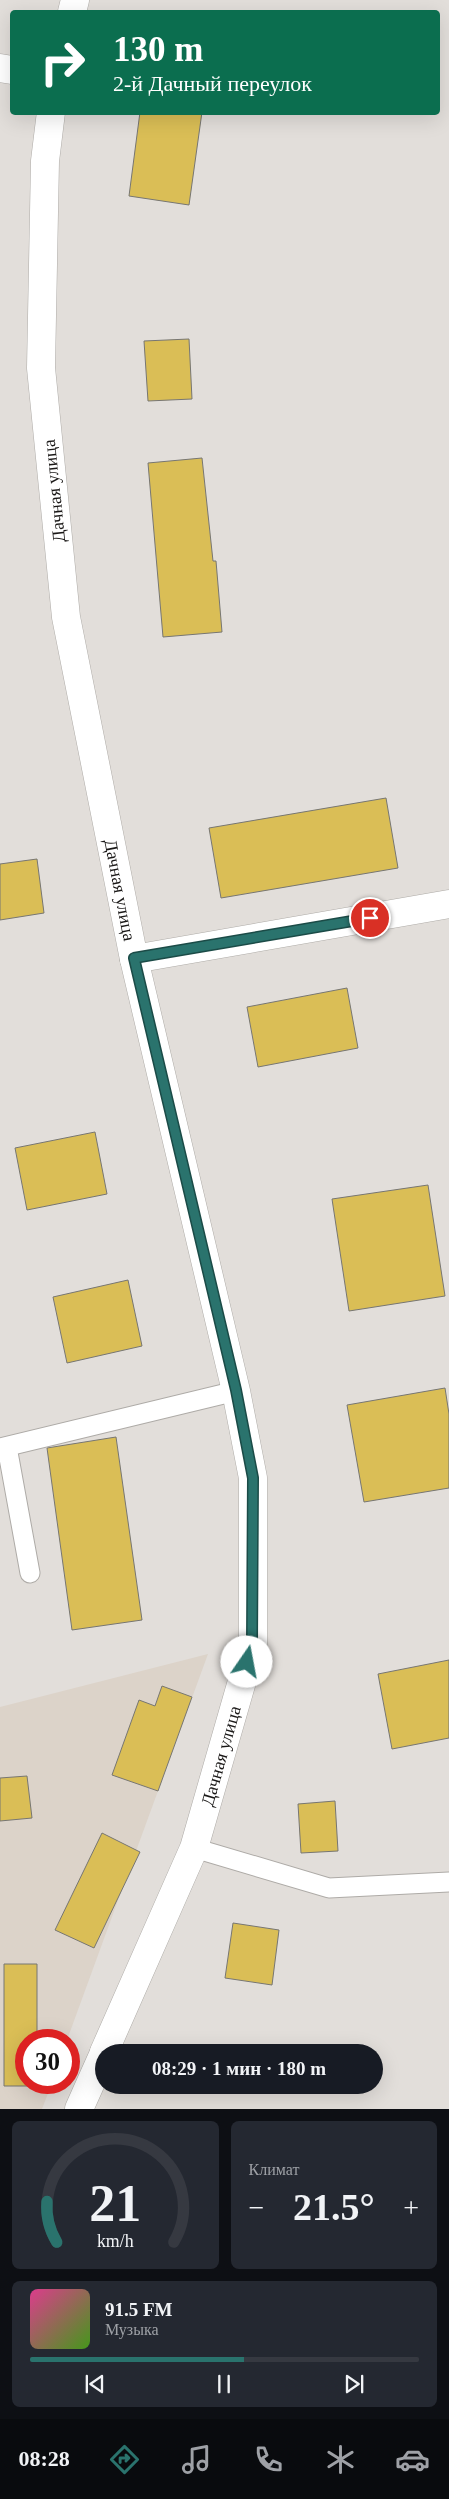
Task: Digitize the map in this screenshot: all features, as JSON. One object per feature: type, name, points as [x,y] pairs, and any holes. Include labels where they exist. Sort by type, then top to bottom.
[{"type":"street","name":"Дачная улица","points":[[51,115],[45,161],[41,368],[66,617],[134,958],[236,1390],[253,1478],[252,1643],[194,1848],[108,2044]]},
{"type":"street","points":[[134,958],[449,904]]},
{"type":"street","name":"Дачная улица","points":[[79,2109],[95,2073]]},
{"type":"lane","points":[[30,1573],[4,1447],[236,1390]]},
{"type":"lane","points":[[194,1848],[329,1888],[449,1882]]},
{"type":"shaded area","points":[[208,1654],[71,2029],[15,2029],[15,2094],[48,2094],[42,2109],[0,2109],[0,1707]]},
{"type":"building","points":[[140,115],[202,115],[189,205],[129,196]]},
{"type":"building","points":[[189,339],[192,399],[148,401],[144,341]]},
{"type":"building","points":[[202,458],[213,561],[216,561],[222,632],[163,637],[148,463]]},
{"type":"building","points":[[386,798],[398,868],[221,898],[209,828]]},
{"type":"building","points":[[37,859],[44,913],[0,920],[0,864]]},
{"type":"building","points":[[347,988],[358,1048],[258,1067],[247,1007]]},
{"type":"building","points":[[95,1132],[107,1194],[27,1210],[15,1148]]},
{"type":"building","points":[[428,1185],[445,1296],[349,1311],[332,1199]]},
{"type":"building","points":[[128,1280],[142,1346],[67,1363],[53,1297]]},
{"type":"building","points":[[445,1388],[449,1414],[449,1488],[364,1502],[347,1405]]},
{"type":"building","points":[[116,1437],[142,1620],[72,1630],[47,1448]]},
{"type":"building","points":[[449,1660],[449,1738],[392,1749],[378,1674]]},
{"type":"building","points":[[162,1686],[192,1697],[158,1791],[112,1775],[139,1700],[155,1706]]},
{"type":"building","points":[[27,1776],[32,1818],[0,1821],[0,1778]]},
{"type":"building","points":[[335,1801],[338,1851],[301,1853],[298,1804]]},
{"type":"building","points":[[102,1833],[140,1852],[94,1948],[55,1930]]},
{"type":"building","points":[[233,1923],[279,1930],[272,1985],[225,1978]]},
{"type":"building","points":[[4,1964],[37,1964],[37,2029],[15,2029],[15,2086],[4,2086]]},
{"type":"route","points":[[247,1662],[252,1643],[253,1478],[236,1390],[134,958],[370,918]]}]
